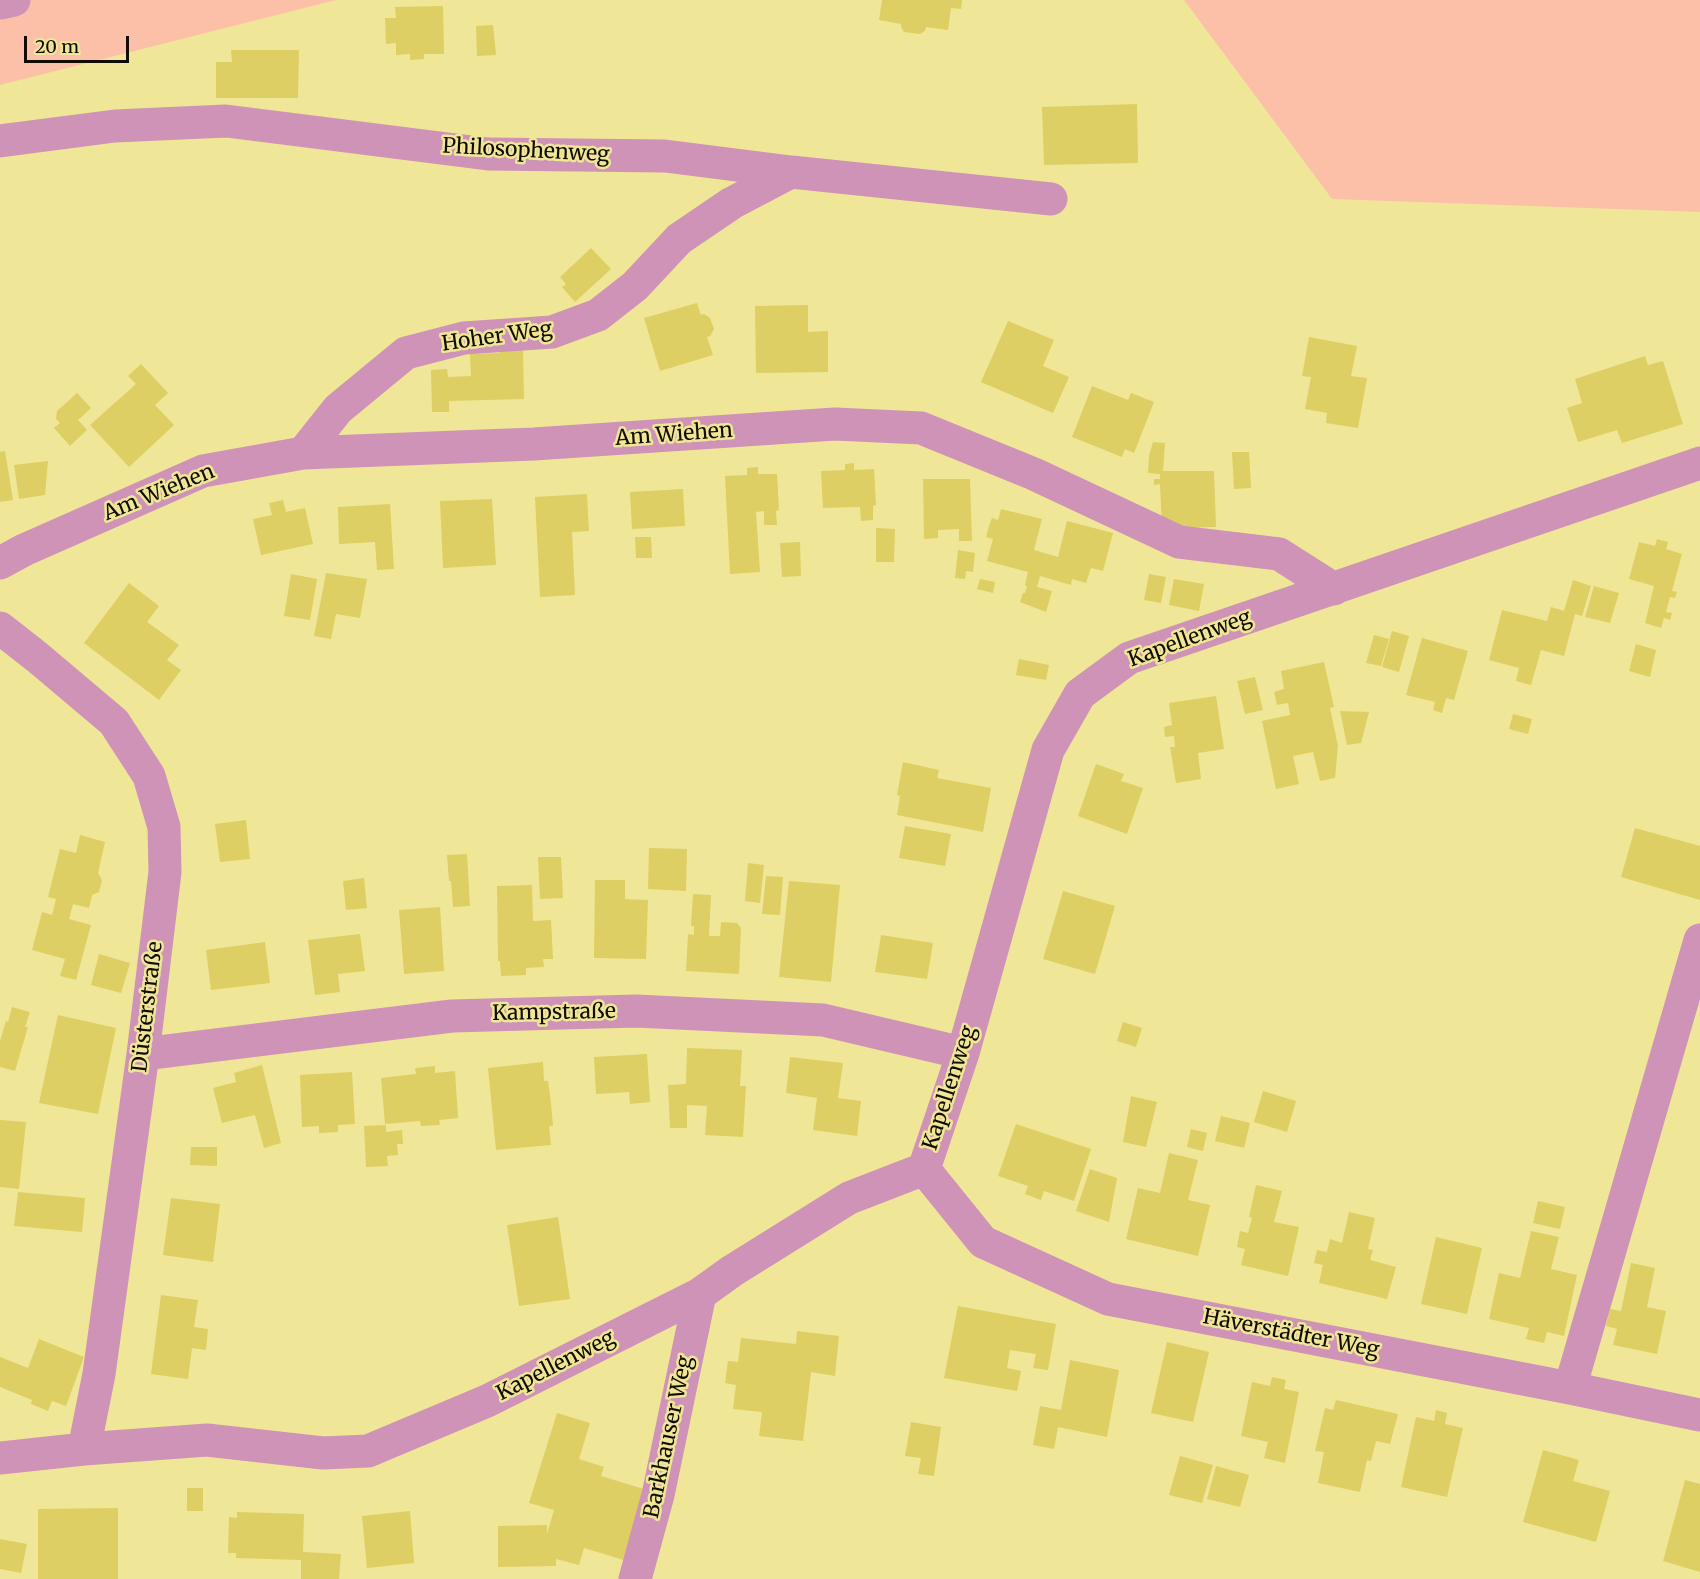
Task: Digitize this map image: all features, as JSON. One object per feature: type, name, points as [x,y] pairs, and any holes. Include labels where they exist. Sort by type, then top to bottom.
[{"type":"street","points":[[0,3],[14,0]]},
{"type":"street","name":"Philosophenweg","points":[[0,141],[115,126],[226,121],[488,154],[665,156],[791,172],[1051,199]]},
{"type":"street","name":"Hoher Weg","points":[[303,453],[338,409],[406,353],[464,338],[552,332],[598,315],[635,286],[680,239],[732,203],[791,172]]},
{"type":"street","name":"Am Wiehen","points":[[0,563],[24,550],[203,471],[303,453],[534,444],[835,424],[921,428],[1034,474],[1179,542],[1279,554],[1334,589]]},
{"type":"street","name":"Kapellenweg","points":[[0,1458],[207,1440],[323,1453],[368,1451],[487,1401],[700,1294],[732,1271],[849,1198],[924,1169],[963,1053],[1048,750],[1080,694],[1129,658],[1700,463]]},
{"type":"street","name":"Düsterstraße","points":[[0,628],[114,722],[149,777],[164,827],[165,872],[143,1054],[99,1374],[84,1449]]},
{"type":"street","points":[[1570,1388],[1700,940]]},
{"type":"street","name":"Kampstraße","points":[[143,1054],[452,1016],[636,1011],[823,1020],[963,1053]]},
{"type":"street","name":"Häverstädter Weg","points":[[924,1169],[983,1242],[1108,1299],[1700,1415]]},
{"type":"street","name":"Barkhauser Weg","points":[[635,1579],[658,1495],[700,1294]]},
{"type":"shaded area","points":[[0,0],[336,0],[0,85]]},
{"type":"shaded area","points":[[1184,0],[1700,0],[1700,212],[1332,199]]},
{"type":"building","points":[[882,0],[962,0],[961,9],[951,8],[948,30],[926,27],[925,31],[920,34],[904,32],[901,24],[879,20]]},
{"type":"building","points":[[443,6],[444,54],[424,54],[424,59],[410,60],[410,54],[396,55],[396,43],[386,44],[385,18],[396,18],[395,7]]},
{"type":"building","points":[[493,25],[496,55],[477,56],[476,26]]},
{"type":"building","points":[[231,50],[299,50],[298,98],[216,98],[216,62],[232,62]]},
{"type":"building","points":[[1137,104],[1138,163],[1044,165],[1042,107]]},
{"type":"building","points":[[591,248],[611,269],[575,302],[562,287],[566,284],[560,277]]},
{"type":"building","points":[[697,303],[701,315],[704,314],[710,318],[714,329],[707,337],[713,355],[660,371],[644,318]]},
{"type":"building","points":[[808,305],[808,332],[828,331],[828,372],[756,373],[755,306]]},
{"type":"building","points":[[1008,321],[1054,340],[1043,366],[1069,377],[1053,413],[981,382]]},
{"type":"building","points":[[1309,337],[1357,346],[1351,376],[1367,378],[1358,428],[1326,423],[1327,413],[1305,409],[1311,377],[1302,376]]},
{"type":"building","points":[[523,350],[524,399],[449,401],[449,412],[432,412],[431,370],[447,369],[448,377],[471,376],[470,354]]},
{"type":"building","points":[[1645,356],[1648,365],[1663,361],[1683,424],[1622,443],[1617,430],[1578,442],[1567,408],[1582,403],[1575,379]]},
{"type":"building","points":[[141,364],[168,393],[155,405],[174,425],[129,467],[90,425],[136,384],[128,376]]},
{"type":"building","points":[[1092,386],[1128,400],[1131,393],[1154,402],[1134,453],[1125,449],[1122,457],[1072,437]]},
{"type":"building","points":[[77,393],[91,408],[78,420],[87,430],[70,446],[54,428],[60,423],[56,419],[57,411]]},
{"type":"building","points":[[1153,442],[1165,443],[1163,471],[1214,471],[1216,527],[1162,528],[1160,484],[1154,485],[1154,479],[1160,479],[1160,474],[1148,473]]},
{"type":"building","points":[[5,451],[13,500],[0,502],[0,452]]},
{"type":"building","points":[[1232,452],[1249,452],[1251,488],[1234,489]]},
{"type":"building","points":[[48,461],[45,495],[19,499],[14,465]]},
{"type":"building","points":[[854,463],[854,470],[874,469],[876,505],[873,506],[873,520],[861,521],[860,507],[823,508],[821,471],[845,470],[845,464]]},
{"type":"building","points":[[758,467],[758,474],[777,474],[779,510],[776,511],[777,525],[764,525],[764,511],[756,512],[760,572],[730,574],[725,476],[747,475],[747,468]]},
{"type":"building","points":[[923,479],[970,479],[972,541],[959,541],[959,529],[938,530],[938,538],[924,539]]},
{"type":"building","points":[[683,489],[685,526],[632,529],[630,492]]},
{"type":"building","points":[[587,494],[589,531],[572,532],[575,595],[540,597],[535,497]]},
{"type":"building","points":[[492,499],[496,565],[443,568],[440,501]]},
{"type":"building","points":[[283,500],[286,512],[305,508],[313,544],[261,555],[253,519],[272,515],[269,503]]},
{"type":"building","points":[[390,504],[394,569],[377,570],[375,542],[339,544],[338,507]]},
{"type":"building","points":[[1001,509],[1042,519],[1034,550],[1058,557],[1067,521],[1113,533],[1103,571],[1091,568],[1086,583],[1072,579],[1071,585],[1040,576],[1037,587],[1052,591],[1046,612],[1020,602],[1027,586],[1025,585],[1028,572],[987,561],[993,539],[986,537],[992,518],[998,520]]},
{"type":"building","points":[[876,528],[895,529],[894,562],[876,562]]},
{"type":"building","points":[[635,537],[651,537],[652,558],[636,558]]},
{"type":"building","points":[[1657,539],[1668,542],[1666,549],[1682,554],[1672,591],[1677,592],[1675,598],[1670,597],[1666,612],[1672,613],[1670,620],[1664,618],[1661,628],[1645,623],[1654,586],[1629,579],[1639,542],[1655,546]]},
{"type":"building","points":[[800,542],[801,576],[782,577],[780,543]]},
{"type":"building","points":[[958,550],[975,553],[973,572],[966,571],[965,579],[955,578]]},
{"type":"building","points":[[326,573],[367,579],[360,618],[336,614],[331,639],[314,636]]},
{"type":"building","points":[[291,574],[317,579],[310,620],[284,616]]},
{"type":"building","points":[[1149,574],[1166,577],[1161,603],[1144,600]]},
{"type":"building","points":[[980,579],[995,582],[993,593],[977,589]]},
{"type":"building","points":[[1174,579],[1204,584],[1199,611],[1169,605]]},
{"type":"building","points":[[1573,580],[1591,586],[1582,616],[1575,614],[1564,656],[1541,650],[1531,685],[1516,681],[1519,668],[1489,660],[1502,610],[1547,621],[1551,607],[1564,611]]},
{"type":"building","points":[[129,583],[159,606],[147,622],[179,645],[167,660],[181,670],[159,700],[84,643]]},
{"type":"building","points":[[1594,586],[1619,593],[1610,623],[1585,617]]},
{"type":"building","points":[[1392,631],[1409,636],[1399,672],[1382,667]]},
{"type":"building","points":[[1374,635],[1389,639],[1381,666],[1366,663]]},
{"type":"building","points":[[1422,638],[1468,651],[1454,700],[1446,698],[1442,713],[1433,710],[1435,702],[1406,695]]},
{"type":"building","points":[[1636,644],[1656,650],[1650,677],[1629,671]]},
{"type":"building","points":[[1019,659],[1049,665],[1046,680],[1016,675]]},
{"type":"building","points":[[1324,662],[1334,707],[1330,708],[1338,746],[1335,778],[1320,781],[1313,752],[1293,756],[1299,784],[1276,789],[1262,721],[1290,715],[1288,703],[1277,705],[1274,692],[1284,689],[1281,671]]},
{"type":"building","points":[[1255,677],[1263,710],[1245,714],[1237,681]]},
{"type":"building","points":[[1216,696],[1224,749],[1198,753],[1201,779],[1176,783],[1170,747],[1175,747],[1174,736],[1165,737],[1164,727],[1172,725],[1169,703]]},
{"type":"building","points":[[1340,711],[1369,712],[1361,743],[1347,745]]},
{"type":"building","points":[[1513,714],[1532,719],[1528,734],[1509,729]]},
{"type":"building","points":[[903,762],[939,770],[937,778],[991,788],[983,832],[897,815],[900,796],[897,795]]},
{"type":"building","points":[[1096,764],[1124,774],[1121,781],[1143,788],[1127,834],[1078,816]]},
{"type":"building","points":[[246,820],[250,859],[220,862],[215,824]]},
{"type":"building","points":[[905,826],[951,834],[945,866],[899,858]]},
{"type":"building","points":[[1635,828],[1700,846],[1700,900],[1621,877]]},
{"type":"building","points":[[80,835],[105,842],[98,873],[102,880],[99,892],[92,895],[89,908],[73,904],[69,919],[91,925],[76,980],[60,976],[65,959],[32,950],[42,912],[52,915],[56,899],[48,897],[60,849],[76,853]]},
{"type":"building","points":[[649,848],[687,849],[686,891],[648,889]]},
{"type":"building","points":[[467,854],[470,906],[453,907],[447,855]]},
{"type":"building","points":[[538,857],[561,857],[563,898],[540,899]]},
{"type":"building","points":[[748,863],[764,865],[760,903],[745,901]]},
{"type":"building","points":[[766,876],[783,877],[780,915],[762,914]]},
{"type":"building","points":[[364,878],[367,908],[346,910],[343,881]]},
{"type":"building","points":[[595,880],[625,880],[625,899],[648,900],[646,959],[594,958]]},
{"type":"building","points":[[789,881],[840,885],[831,982],[779,977]]},
{"type":"building","points":[[532,885],[533,921],[551,920],[553,959],[543,959],[544,967],[526,968],[526,975],[501,976],[500,961],[498,961],[497,886]]},
{"type":"building","points":[[1063,891],[1115,906],[1095,974],[1043,959]]},
{"type":"building","points":[[693,894],[711,895],[709,936],[720,936],[721,922],[737,923],[741,928],[739,974],[686,971],[688,934],[694,935],[694,926],[691,926]]},
{"type":"building","points":[[440,907],[444,971],[404,974],[399,910]]},
{"type":"building","points":[[360,934],[365,971],[338,974],[340,992],[315,995],[308,940]]},
{"type":"building","points":[[881,935],[933,943],[927,979],[875,972]]},
{"type":"building","points":[[265,942],[270,983],[211,990],[206,950]]},
{"type":"building","points":[[99,954],[130,963],[121,993],[91,985]]},
{"type":"building","points":[[12,1007],[30,1012],[15,1071],[0,1067],[0,1041]]},
{"type":"building","points":[[58,1015],[116,1028],[98,1114],[39,1103]]},
{"type":"building","points":[[1123,1022],[1142,1028],[1136,1047],[1117,1041]]},
{"type":"building","points":[[687,1048],[742,1050],[740,1086],[746,1086],[743,1137],[705,1135],[707,1106],[687,1105],[687,1128],[670,1128],[668,1085],[686,1084]]},
{"type":"building","points":[[647,1054],[650,1102],[630,1104],[629,1092],[596,1094],[594,1057]]},
{"type":"building","points":[[790,1057],[843,1063],[838,1098],[861,1101],[857,1136],[813,1130],[817,1098],[786,1093]]},
{"type":"building","points":[[543,1062],[544,1081],[548,1081],[551,1103],[553,1126],[549,1126],[551,1145],[496,1150],[488,1068]]},
{"type":"building","points":[[262,1065],[281,1143],[264,1148],[255,1115],[222,1123],[213,1088],[236,1082],[234,1073]]},
{"type":"building","points":[[435,1066],[435,1073],[455,1071],[458,1118],[439,1120],[440,1125],[421,1126],[420,1121],[385,1124],[381,1078],[416,1074],[415,1068]]},
{"type":"building","points":[[352,1072],[355,1124],[338,1125],[338,1132],[319,1133],[319,1126],[302,1127],[300,1075]]},
{"type":"building","points":[[1263,1091],[1296,1101],[1287,1132],[1254,1122]]},
{"type":"building","points":[[1131,1096],[1157,1102],[1146,1147],[1123,1142]]},
{"type":"building","points":[[1221,1116],[1250,1123],[1244,1148],[1215,1141]]},
{"type":"building","points":[[0,1120],[26,1122],[19,1189],[0,1187]]},
{"type":"building","points":[[1016,1124],[1091,1149],[1074,1201],[1044,1191],[1041,1200],[1025,1194],[1028,1186],[998,1176]]},
{"type":"building","points":[[386,1125],[386,1132],[402,1130],[403,1144],[397,1144],[398,1155],[387,1156],[388,1166],[366,1167],[364,1126]]},
{"type":"building","points":[[1191,1129],[1207,1133],[1203,1151],[1187,1147]]},
{"type":"building","points":[[191,1147],[217,1147],[217,1166],[190,1165]]},
{"type":"building","points":[[1169,1153],[1198,1160],[1188,1200],[1210,1205],[1198,1256],[1126,1239],[1138,1188],[1160,1193]]},
{"type":"building","points":[[1090,1169],[1117,1178],[1109,1222],[1076,1211]]},
{"type":"building","points":[[1256,1185],[1282,1191],[1274,1222],[1299,1227],[1288,1276],[1241,1265],[1245,1249],[1237,1247],[1240,1231],[1248,1233]]},
{"type":"building","points":[[18,1192],[85,1198],[82,1232],[14,1226]]},
{"type":"building","points":[[171,1198],[220,1204],[213,1262],[163,1255]]},
{"type":"building","points":[[1538,1201],[1565,1207],[1560,1229],[1533,1223]]},
{"type":"building","points":[[1349,1212],[1375,1218],[1368,1249],[1373,1250],[1370,1260],[1396,1267],[1387,1299],[1319,1283],[1323,1265],[1314,1263],[1317,1250],[1327,1252],[1330,1239],[1342,1243]]},
{"type":"building","points":[[558,1217],[570,1299],[519,1306],[507,1225]]},
{"type":"building","points":[[1531,1231],[1559,1237],[1551,1269],[1577,1275],[1564,1336],[1547,1332],[1544,1343],[1526,1339],[1529,1328],[1489,1319],[1499,1273],[1520,1278]]},
{"type":"building","points":[[1436,1237],[1482,1248],[1467,1314],[1421,1304]]},
{"type":"building","points":[[1631,1263],[1655,1268],[1647,1307],[1666,1311],[1657,1354],[1613,1345],[1617,1329],[1606,1326],[1610,1309],[1621,1311]]},
{"type":"building","points":[[161,1295],[198,1300],[194,1327],[208,1329],[206,1350],[192,1348],[188,1379],[151,1374]]},
{"type":"building","points":[[958,1306],[1056,1324],[1048,1370],[1033,1368],[1036,1354],[1010,1350],[1007,1368],[1021,1371],[1017,1391],[944,1378]]},
{"type":"building","points":[[797,1331],[839,1336],[835,1376],[811,1372],[803,1441],[759,1436],[762,1412],[733,1409],[736,1385],[725,1383],[728,1361],[738,1362],[741,1338],[796,1344]]},
{"type":"building","points":[[39,1339],[84,1357],[66,1406],[52,1401],[48,1411],[31,1404],[32,1400],[0,1387],[0,1357],[28,1368]]},
{"type":"building","points":[[1167,1342],[1209,1352],[1193,1422],[1151,1413]]},
{"type":"building","points":[[1070,1360],[1119,1370],[1107,1437],[1058,1427],[1054,1449],[1033,1445],[1040,1406],[1061,1410]]},
{"type":"building","points":[[1272,1377],[1286,1380],[1284,1389],[1299,1392],[1285,1463],[1264,1458],[1268,1442],[1241,1436],[1252,1382],[1270,1386]]},
{"type":"building","points":[[1336,1400],[1398,1414],[1390,1444],[1376,1441],[1371,1461],[1367,1460],[1360,1492],[1318,1483],[1324,1452],[1315,1451],[1325,1408],[1333,1410]]},
{"type":"building","points":[[1436,1410],[1447,1413],[1445,1424],[1463,1428],[1447,1497],[1401,1487],[1416,1417],[1434,1421]]},
{"type":"building","points":[[557,1413],[590,1423],[579,1459],[604,1467],[601,1476],[647,1490],[627,1561],[584,1548],[579,1565],[556,1559],[556,1566],[498,1567],[498,1526],[547,1525],[547,1534],[554,1510],[529,1503]]},
{"type":"building","points":[[911,1422],[941,1427],[934,1476],[918,1474],[921,1458],[905,1456]]},
{"type":"building","points":[[1543,1450],[1579,1460],[1573,1481],[1610,1491],[1596,1542],[1523,1522]]},
{"type":"building","points":[[1180,1456],[1213,1465],[1202,1503],[1169,1495]]},
{"type":"building","points":[[1216,1466],[1249,1475],[1240,1507],[1207,1499]]},
{"type":"building","points":[[1685,1480],[1700,1484],[1700,1572],[1663,1561]]},
{"type":"building","points":[[187,1488],[203,1488],[203,1511],[187,1511]]},
{"type":"building","points":[[118,1508],[118,1579],[38,1579],[38,1509]]},
{"type":"building","points":[[410,1511],[414,1563],[367,1568],[362,1516]]},
{"type":"building","points":[[237,1512],[304,1514],[303,1552],[341,1554],[339,1579],[301,1579],[301,1560],[236,1558],[236,1553],[228,1553],[229,1517],[237,1518]]},
{"type":"building","points":[[0,1539],[27,1544],[21,1573],[0,1569]]}]
